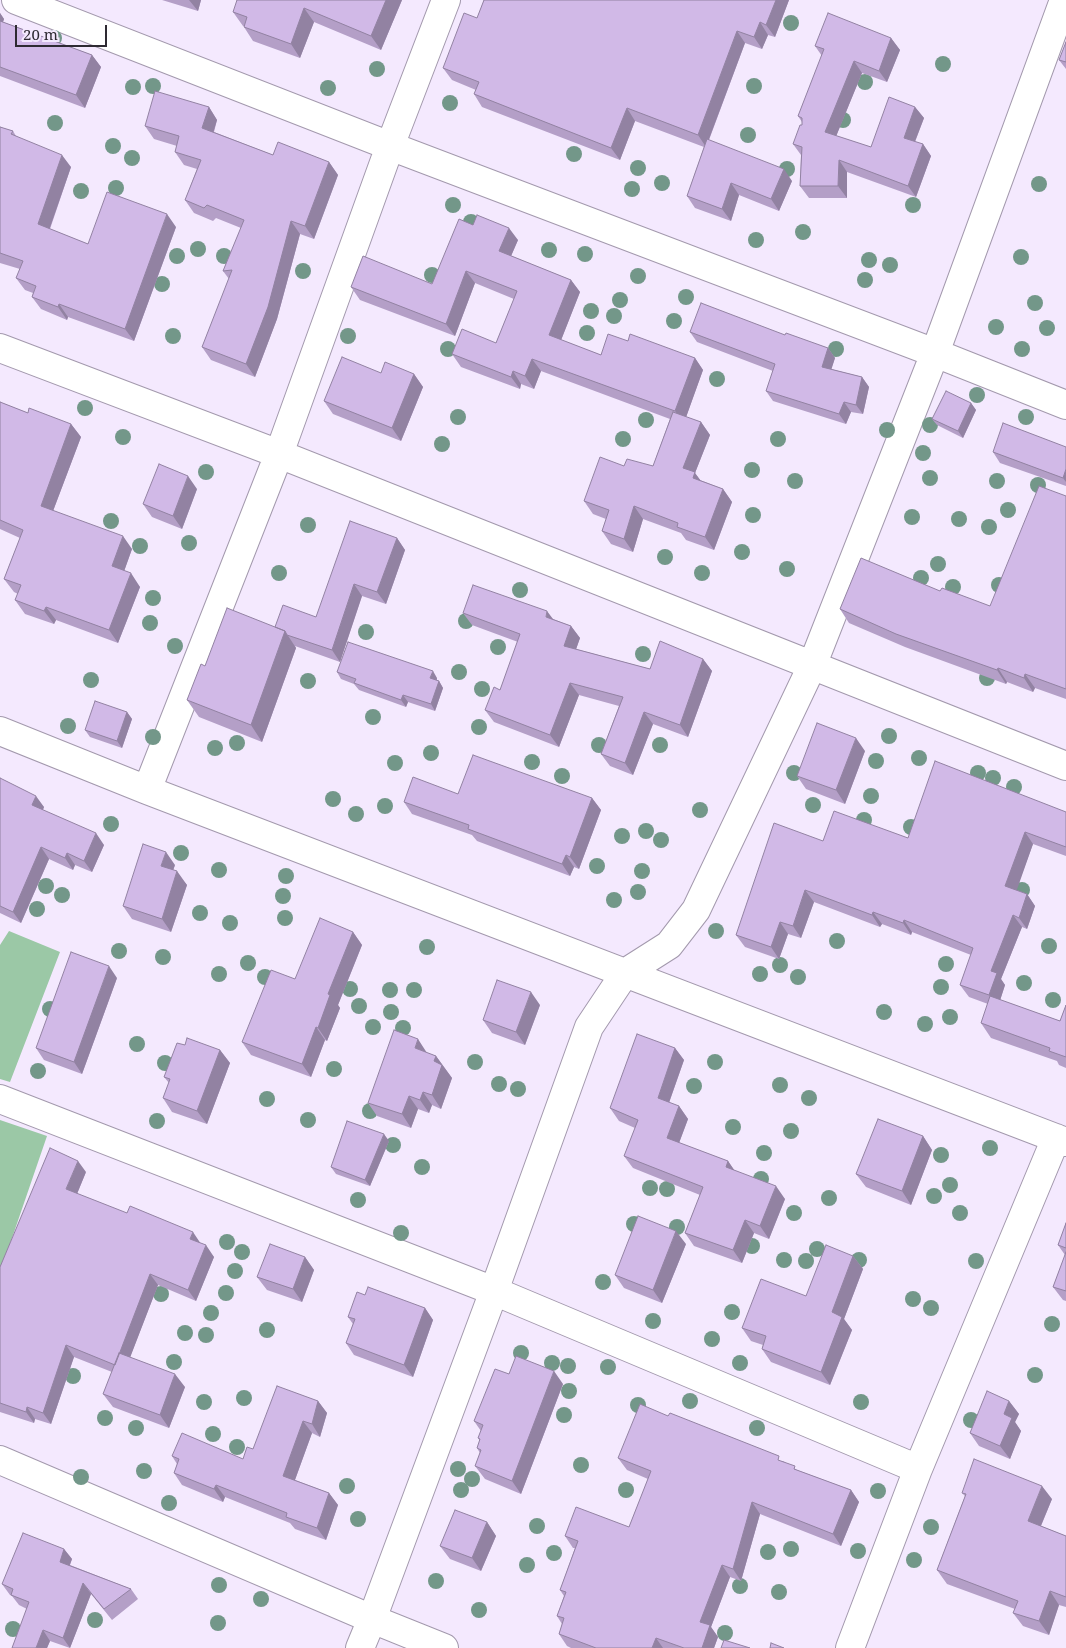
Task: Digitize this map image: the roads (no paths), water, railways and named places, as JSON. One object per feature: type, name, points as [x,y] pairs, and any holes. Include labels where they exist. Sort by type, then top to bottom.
[{"type":"street","points":[[16,0],[390,146],[935,353],[1066,405]]},
{"type":"street","points":[[147,790],[279,454],[390,146],[446,0]]},
{"type":"street","points":[[360,1648],[494,1291],[589,1027],[625,972],[669,945],[696,910],[812,666],[935,353],[1064,0]]},
{"type":"street","points":[[0,348],[279,454],[1066,766]]},
{"type":"street","points":[[0,731],[147,790],[1061,1140],[918,1469],[850,1648]]},
{"type":"street","points":[[0,1099],[494,1291],[918,1469]]},
{"type":"street","points":[[0,1460],[444,1648]]}]
